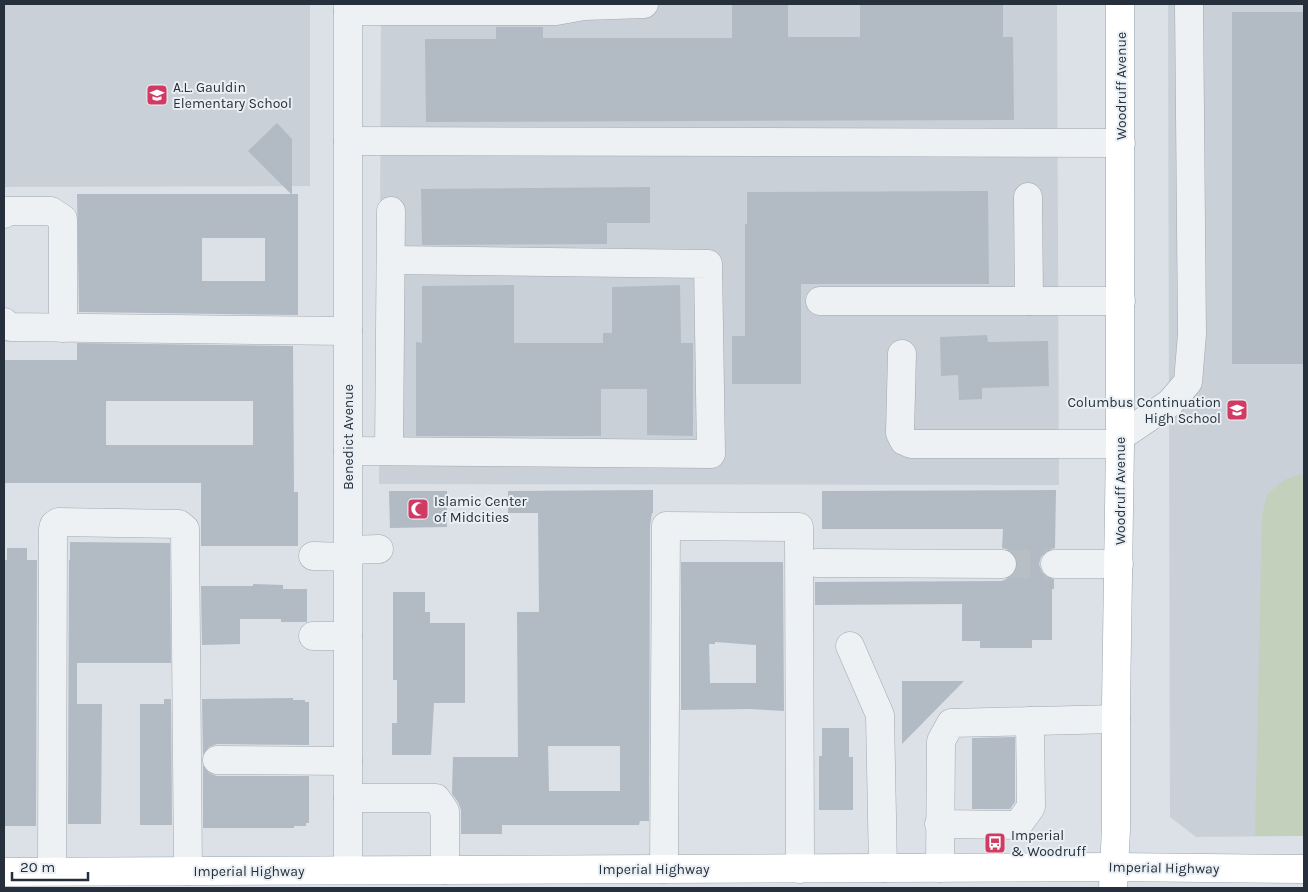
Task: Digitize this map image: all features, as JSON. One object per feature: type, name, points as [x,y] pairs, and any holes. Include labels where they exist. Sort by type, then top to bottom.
[{"type":"main road","name":"Woodruff Avenue","points":[[1113,877],[1116,829],[1120,441],[1120,4]]},
{"type":"main road","name":"Imperial Highway","points":[[4,872],[188,871],[348,879],[444,870],[940,868],[1113,877],[1304,869]]},
{"type":"street","points":[[348,7],[556,7],[644,4]]},
{"type":"street","points":[[902,354],[900,434],[904,441],[911,444],[1120,441],[1170,403],[1188,382],[1192,334],[1189,4]]},
{"type":"street","name":"Benedict Avenue","points":[[348,7],[348,879]]},
{"type":"street","points":[[348,141],[1121,143]]},
{"type":"street","points":[[1028,197],[1029,301]]},
{"type":"street","points":[[4,214],[6,211],[51,211],[63,219],[63,328]]},
{"type":"street","points":[[389,451],[391,211]]},
{"type":"street","points":[[348,451],[712,454],[708,264],[390,260]]},
{"type":"street","points":[[820,301],[1121,302]]},
{"type":"street","points":[[4,322],[10,327],[348,331]]},
{"type":"street","points":[[52,871],[53,529],[58,522],[179,524],[185,529],[188,871]]},
{"type":"street","points":[[664,869],[666,526],[799,526],[801,588],[800,869]]},
{"type":"street","points":[[313,556],[379,549]]},
{"type":"street","points":[[817,563],[1002,564]]},
{"type":"street","points":[[1055,564],[1119,564]]},
{"type":"street","points":[[313,636],[348,636]]},
{"type":"street","points":[[850,646],[880,715],[883,868]]},
{"type":"street","points":[[940,868],[941,741],[951,723],[1116,719]]},
{"type":"street","points":[[939,824],[1018,825],[1031,807],[1030,721]]},
{"type":"street","points":[[217,760],[348,761]]},
{"type":"street","points":[[348,798],[436,798],[444,811],[444,870]]},
{"type":"shaded area","name":"A.L. Gauldin Elementary School","points":[[4,4],[310,4],[310,186],[4,187]]},
{"type":"shaded area","points":[[381,4],[1057,4],[1059,485],[379,484]]},
{"type":"shaded area","name":"Columbus Continuation High School","points":[[1168,4],[1304,4],[1304,836],[1196,837],[1170,817]]},
{"type":"green space","points":[[1304,475],[1304,836],[1255,836],[1262,516],[1267,495],[1284,480]]},
{"type":"building","points":[[732,4],[788,4],[788,37],[860,37],[860,4],[1003,4],[1003,37],[1013,37],[1014,120],[426,122],[425,39],[496,39],[496,27],[543,27],[543,38],[732,38]]},
{"type":"building","points":[[1232,12],[1304,12],[1304,364],[1232,364]]},
{"type":"building","points":[[277,123],[292,139],[292,194],[298,194],[298,315],[79,312],[77,194],[291,194],[248,151]],"holes":[[[202,238],[265,238],[265,281],[202,281]]]},
{"type":"building","points":[[650,187],[650,223],[607,223],[607,244],[422,245],[421,189]]},
{"type":"building","points":[[988,191],[989,284],[801,284],[801,384],[732,384],[732,336],[745,336],[745,224],[747,224],[747,192]]},
{"type":"building","points":[[514,285],[514,343],[603,343],[603,333],[612,333],[612,287],[680,285],[681,343],[693,343],[693,436],[647,435],[647,389],[601,389],[601,436],[416,436],[416,342],[422,343],[422,286]]},
{"type":"building","points":[[987,335],[988,342],[1048,341],[1049,386],[982,388],[982,399],[959,400],[958,375],[941,376],[940,337]]},
{"type":"building","points":[[77,343],[293,346],[294,492],[298,492],[298,546],[201,546],[201,483],[4,483],[4,360],[77,360]],"holes":[[[106,401],[253,401],[253,445],[106,445]]]},
{"type":"building","points":[[653,490],[653,513],[650,526],[649,821],[640,821],[639,825],[502,825],[502,834],[461,834],[461,810],[452,794],[453,757],[518,757],[517,612],[539,612],[538,513],[508,513],[508,491]],"holes":[[[548,746],[620,746],[620,791],[549,791]]]},
{"type":"building","points":[[1056,490],[1055,548],[1047,551],[1041,557],[1039,564],[1042,572],[1047,577],[1054,579],[1054,589],[1052,589],[1052,640],[1032,640],[1032,648],[980,648],[980,641],[962,641],[962,604],[815,605],[815,582],[1002,581],[1015,572],[1018,565],[1015,556],[1009,550],[1002,548],[1003,529],[822,529],[822,491]]},
{"type":"building","name":"Islamic Center of Midcities","points":[[389,491],[447,491],[447,527],[390,528]]},
{"type":"building","points":[[70,542],[170,543],[171,663],[77,663],[77,704],[102,704],[101,824],[68,824]]},
{"type":"building","points":[[7,548],[27,548],[27,560],[37,560],[36,826],[4,826],[4,560],[7,560]]},
{"type":"building","points":[[681,562],[783,562],[784,711],[750,709],[681,710]],"holes":[[[715,642],[756,645],[756,683],[710,683],[709,644],[715,644]]]},
{"type":"building","points":[[253,584],[283,585],[283,589],[307,589],[307,622],[281,622],[281,619],[240,619],[240,644],[202,645],[201,586],[253,586]]},
{"type":"building","points":[[393,592],[425,592],[425,612],[430,612],[430,623],[465,623],[465,703],[434,703],[431,755],[392,755],[392,723],[397,723],[397,680],[393,680]]},
{"type":"building","points":[[902,681],[964,681],[902,744]]},
{"type":"building","points":[[293,698],[293,700],[309,702],[309,745],[217,744],[209,747],[203,755],[202,699]]},
{"type":"building","points":[[164,699],[171,699],[172,825],[140,825],[140,704],[164,704]]},
{"type":"building","points":[[822,728],[849,728],[849,757],[853,757],[853,810],[819,810],[819,756],[822,756]]},
{"type":"building","points":[[1015,737],[1015,802],[1010,809],[972,809],[972,738]]},
{"type":"building","points":[[203,765],[209,773],[217,776],[309,776],[309,823],[306,823],[306,826],[294,826],[294,828],[203,828]]},
{"type":"tunnel","points":[[1002,564],[1055,564]]},
{"type":"place","name":"A.L. Gauldin Elementary School","points":[[157,95]]},
{"type":"place","name":"Columbus Continuation High School","points":[[1237,410]]},
{"type":"place","name":"Islamic Center of Midcities","points":[[418,509]]},
{"type":"place","name":"Imperial & Woodruff","points":[[995,843]]}]
